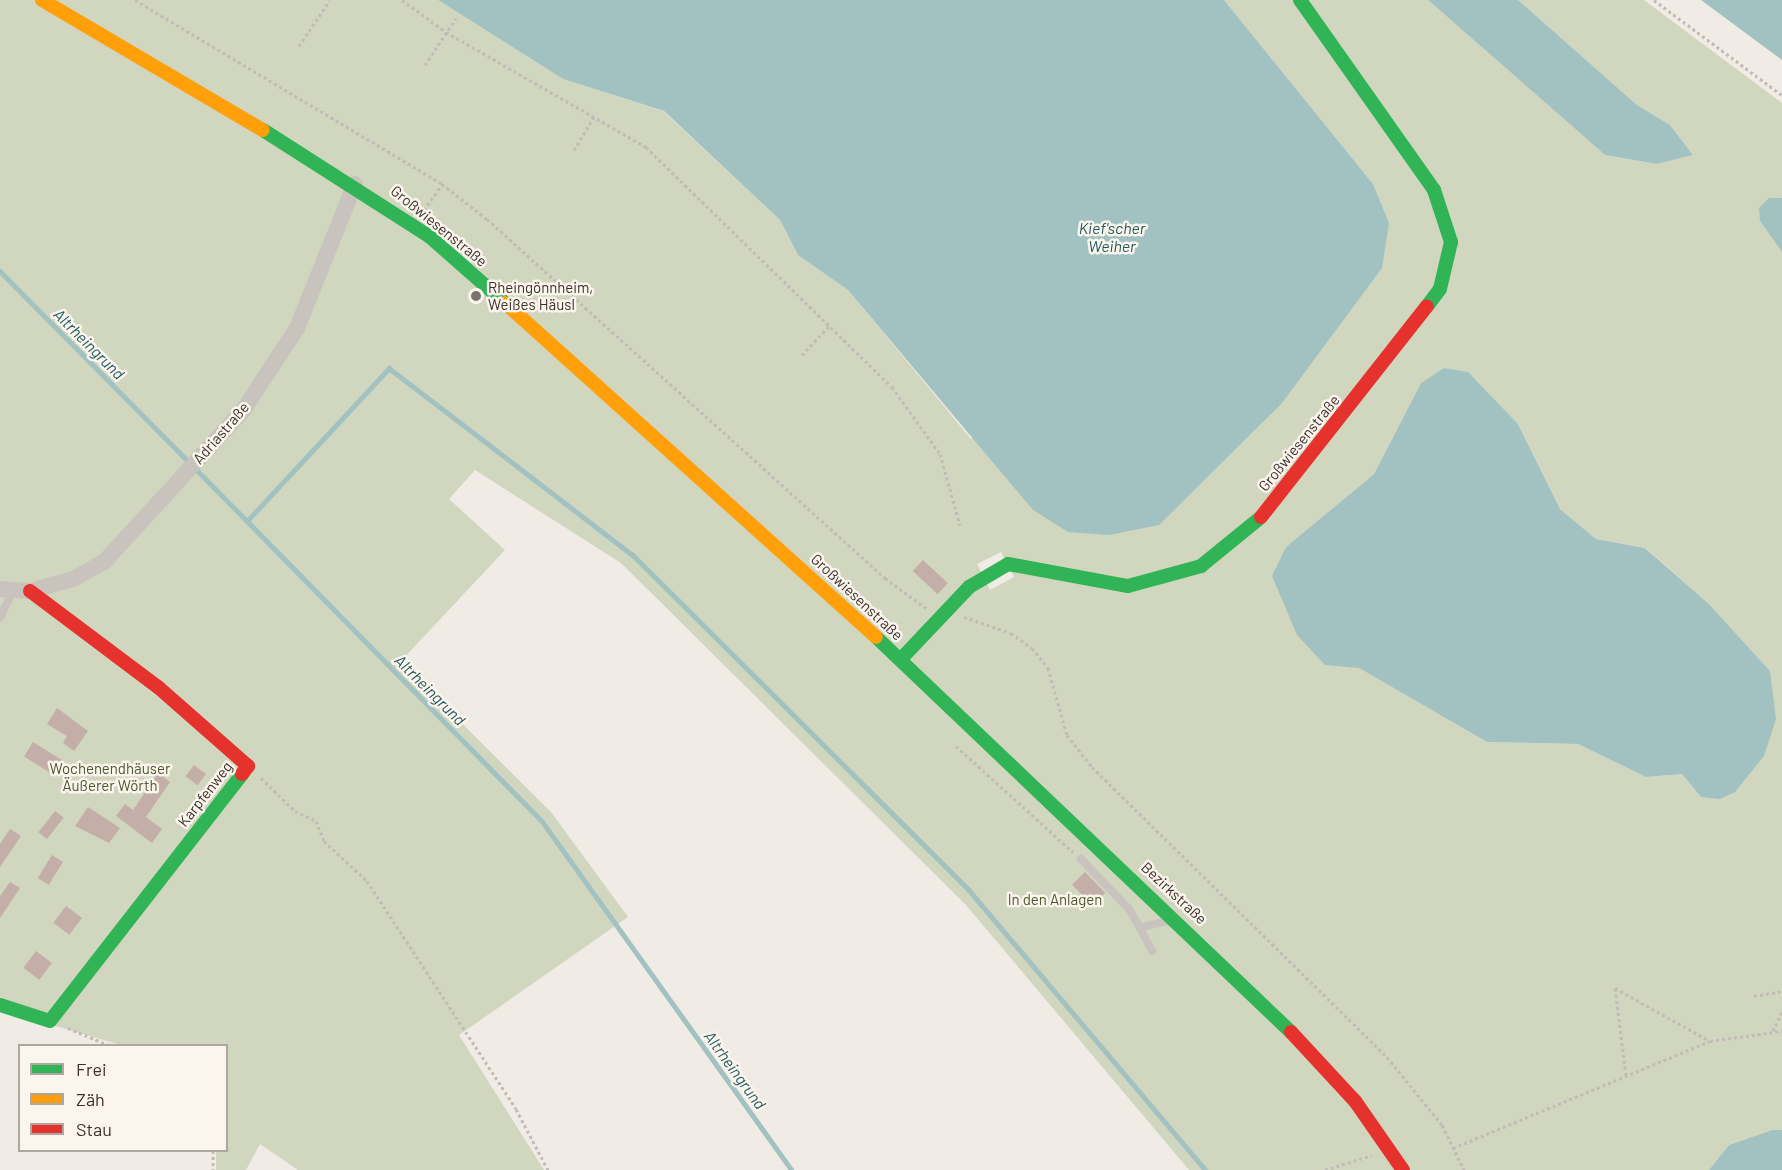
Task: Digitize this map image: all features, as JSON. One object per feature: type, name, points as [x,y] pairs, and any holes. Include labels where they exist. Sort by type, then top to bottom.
[{"type":"street","name":"Großwiesenstraße","points":[[42,0],[355,184],[429,236],[553,343],[901,659],[969,587],[1008,564],[1128,586],[1201,566],[1231,547],[1256,524],[1440,289],[1451,242],[1438,198],[1300,0]]},
{"type":"street","name":"Adriastraße","points":[[6,591],[30,591],[73,579],[104,562],[244,410],[297,328],[355,184]]},
{"type":"street","name":"Karpfenweg","points":[[30,591],[158,687],[248,766],[50,1021]]},
{"type":"street","name":"Bezirkstraße","points":[[901,659],[1177,918],[1305,1045],[1390,1150],[1403,1170]]},
{"type":"street","points":[[0,1005],[50,1021]]},
{"type":"lane","points":[[0,618],[6,591]]},
{"type":"lane","points":[[1081,859],[1130,909],[1152,951]]},
{"type":"lane","points":[[1140,928],[1177,918]]},
{"type":"path","points":[[135,0],[442,184],[885,578],[927,609],[988,622],[1032,648],[1048,668],[1067,735],[1092,767],[1387,1057],[1442,1125],[1464,1170]]},
{"type":"path","points":[[299,46],[330,0]]},
{"type":"path","points":[[402,0],[446,32],[646,147],[892,387],[940,454],[960,525]]},
{"type":"path","points":[[1654,0],[1782,95]]},
{"type":"path","points":[[425,65],[456,18]]},
{"type":"path","points":[[574,150],[594,117]]},
{"type":"path","points":[[420,215],[442,184]]},
{"type":"path","points":[[802,355],[830,325]]},
{"type":"path","points":[[956,746],[1081,859]]},
{"type":"path","points":[[248,766],[295,811],[316,821],[324,841],[367,881],[464,1033],[516,1109],[548,1170]]},
{"type":"path","points":[[1626,1076],[1615,988],[1710,1041]]},
{"type":"path","points":[[1754,996],[1782,991]]},
{"type":"path","points":[[1773,1031],[1782,1012]]},
{"type":"path","points":[[50,1021],[106,1044]]},
{"type":"path","points":[[1453,1148],[1710,1041],[1782,1030]]},
{"type":"path","points":[[1325,1170],[1390,1150]]},
{"type":"path","points":[[213,1152],[213,1170]]},
{"type":"green space","points":[[0,0],[438,0],[563,79],[663,111],[780,220],[798,255],[848,290],[971,439],[1373,184],[1224,0],[1428,0],[1605,155],[1657,164],[1693,155],[1670,125],[1637,105],[1518,0],[1644,0],[1782,103],[1782,198],[1769,198],[1760,221],[1782,252],[1782,1130],[1729,1145],[1709,1170],[1189,1170],[966,905],[621,563],[475,470],[449,499],[505,550],[400,662],[551,812],[628,917],[459,1035],[544,1170],[298,1170],[260,1144],[246,1170],[216,1170],[216,1152],[228,1152],[228,1044],[118,1044],[0,1010]],"holes":[[[1445,368],[1468,373],[1518,424],[1560,509],[1596,539],[1646,548],[1709,604],[1770,671],[1701,797],[1682,774],[1646,777],[1578,744],[1487,742],[1359,668],[1286,547],[1374,474],[1421,383]],[[1001,552],[1014,577],[990,590],[977,564]]]},
{"type":"water","name":"Kief'scher Weiher","points":[[438,0],[1224,0],[1373,184],[1389,223],[1382,268],[1282,403],[1159,525],[1109,535],[1068,532],[1033,510],[848,290],[798,255],[780,220],[664,111],[563,79]]},
{"type":"water","points":[[1428,0],[1518,0],[1637,105],[1670,125],[1693,155],[1657,164],[1605,155]]},
{"type":"water","points":[[1701,0],[1782,0],[1782,60]]},
{"type":"water","points":[[1769,198],[1782,198],[1782,252],[1760,221],[1759,208]]},
{"type":"water","points":[[1444,368],[1468,372],[1518,424],[1560,509],[1596,539],[1645,548],[1709,604],[1770,671],[1776,719],[1764,756],[1735,792],[1720,799],[1701,797],[1682,774],[1646,777],[1578,744],[1487,742],[1359,668],[1325,665],[1297,635],[1272,576],[1286,547],[1374,474],[1421,383]]},
{"type":"water","points":[[1773,1130],[1782,1130],[1782,1170],[1709,1170],[1729,1145]]},
{"type":"building","points":[[923,560],[948,583],[938,594],[913,571]]},
{"type":"building","points":[[57,708],[88,731],[74,751],[63,743],[67,736],[47,724]]},
{"type":"building","points":[[33,742],[64,761],[55,775],[24,756]]},
{"type":"building","points":[[194,765],[206,774],[198,785],[186,776]]},
{"type":"building","points":[[158,773],[170,782],[146,817],[162,829],[152,843],[116,816],[125,804],[133,810]]},
{"type":"building","points":[[88,807],[120,828],[109,843],[75,826]]},
{"type":"building","points":[[55,811],[64,818],[47,839],[38,832]]},
{"type":"building","points":[[10,829],[21,836],[0,867],[0,844]]},
{"type":"building","points":[[52,855],[63,862],[49,885],[38,878]]},
{"type":"building","points":[[1085,872],[1105,893],[1092,905],[1072,885]]},
{"type":"building","points":[[10,882],[20,888],[0,918],[0,896]]},
{"type":"building","points":[[66,906],[82,918],[69,935],[53,923]]},
{"type":"building","points":[[36,951],[52,963],[39,980],[23,968]]},
{"type":"waterway","name":"Altrheingrund","points":[[0,271],[189,462]]},
{"type":"waterway","points":[[247,521],[389,368],[633,555],[969,890],[1206,1170]]},
{"type":"waterway","name":"Altrheingrund","points":[[195,468],[542,821],[792,1170]]},
{"type":"traffic: fast","points":[[1300,0],[1434,190],[1451,242],[1440,289],[1427,306]]},
{"type":"traffic: fast","points":[[263,130],[429,236],[505,303]]},
{"type":"traffic: fast","points":[[901,659],[969,587],[1008,564],[1128,586],[1201,566],[1261,517]]},
{"type":"traffic: fast","points":[[876,637],[1291,1032]]},
{"type":"traffic: fast","points":[[0,1005],[50,1021],[242,774]]},
{"type":"traffic: slow","points":[[42,0],[263,130]]},
{"type":"traffic: slow","points":[[505,303],[876,637]]},
{"type":"traffic: jam","points":[[1261,517],[1427,306]]},
{"type":"traffic: jam","points":[[30,591],[158,687],[248,766],[242,774]]},
{"type":"traffic: jam","points":[[1291,1032],[1355,1101],[1403,1170]]},
{"type":"place","name":"Rheingönnheim, Weißes Häusl","points":[[476,296]]},
{"type":"park label","name":"Wochenendhäuser Äußerer Wörth","points":[[110,776]]},
{"type":"park label","name":"In den Anlagen","points":[[1055,900]]}]
